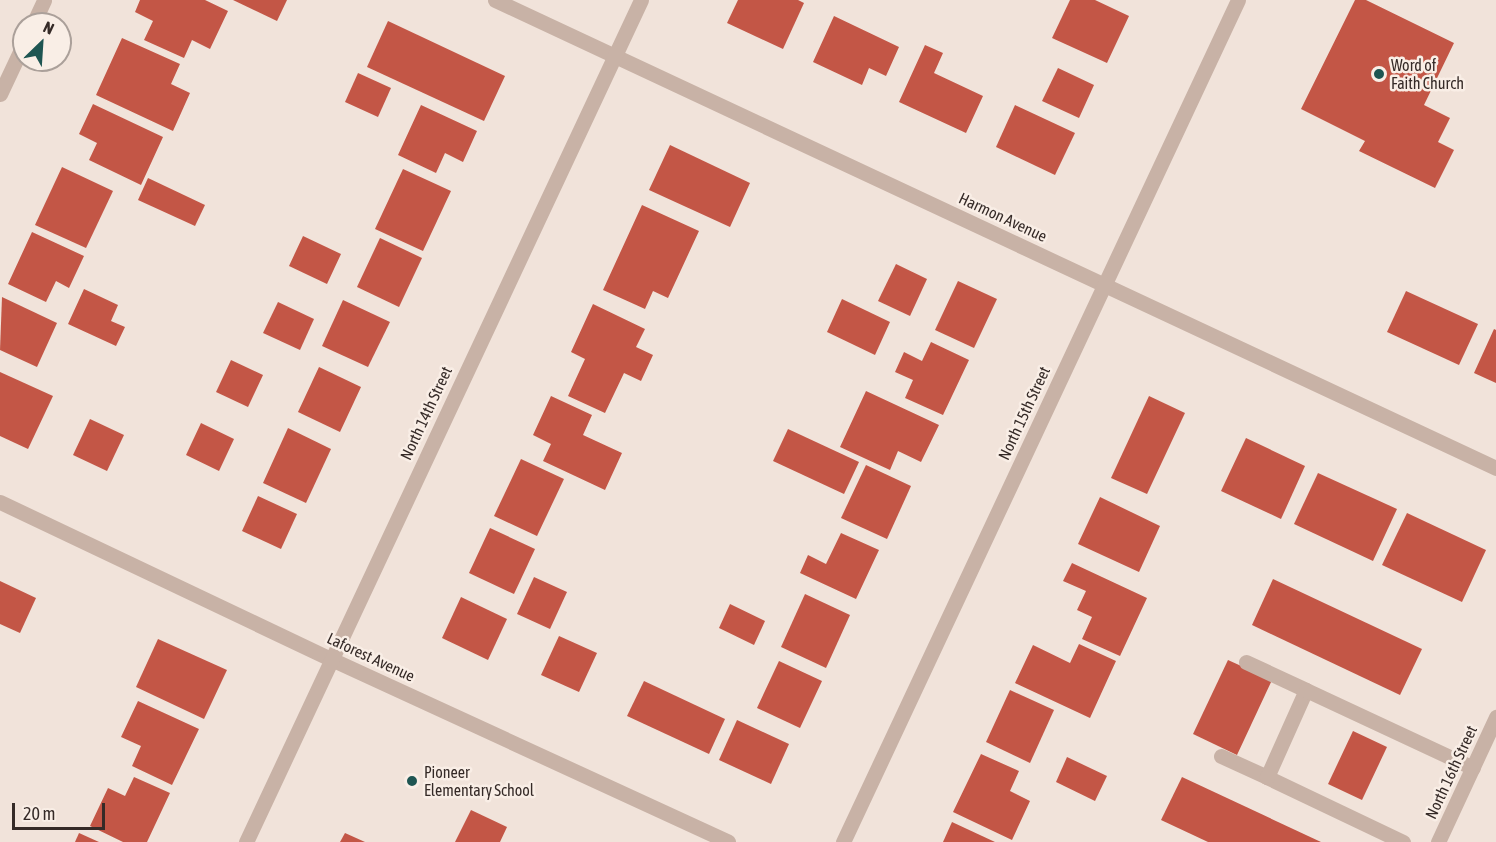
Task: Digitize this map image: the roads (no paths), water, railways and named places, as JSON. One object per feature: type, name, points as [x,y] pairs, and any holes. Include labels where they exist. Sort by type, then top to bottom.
[{"type":"street","name":"Harmon Avenue","points":[[495,0],[1496,468]]},
{"type":"street","name":"North 14th Street","points":[[246,842],[642,0]]},
{"type":"street","name":"North 15th Street","points":[[843,842],[1238,0]]},
{"type":"street","points":[[0,94],[12,68]]},
{"type":"street","name":"Laforest Avenue","points":[[0,502],[331,659],[728,842]]},
{"type":"street","points":[[1246,662],[1473,768]]},
{"type":"street","points":[[1267,777],[1306,690]]},
{"type":"street","name":"North 16th Street","points":[[1438,842],[1496,717]]},
{"type":"street","points":[[1221,756],[1403,842]]},
{"type":"place","name":"Word of Faith Church","points":[[1379,74]]},
{"type":"place","name":"Pioneer Elementary School","points":[[412,781]]}]
